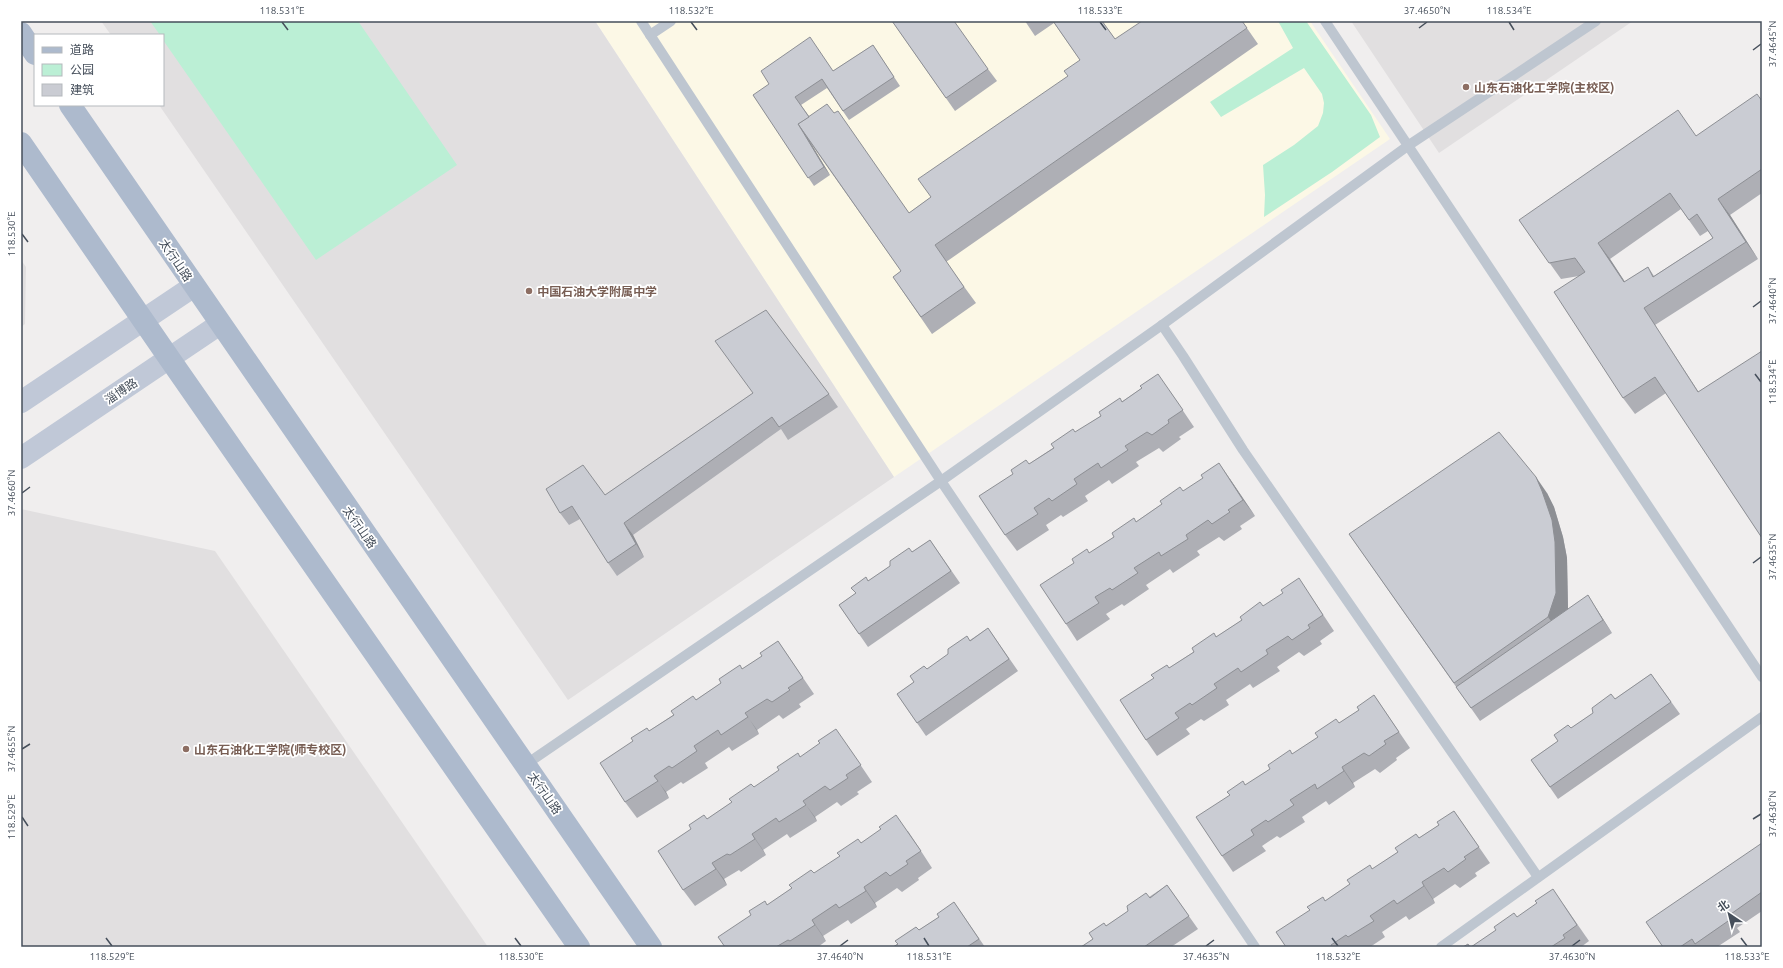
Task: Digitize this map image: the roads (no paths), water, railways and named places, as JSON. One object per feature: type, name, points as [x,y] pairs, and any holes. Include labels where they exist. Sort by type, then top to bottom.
[{"type":"main road","points":[[21,33],[34,52]]},
{"type":"main road","name":"太行山路","points":[[71,106],[652,947]]},
{"type":"main road","points":[[21,143],[579,947]]},
{"type":"main road","points":[[21,402],[194,286]]},
{"type":"main road","name":"淄博路","points":[[21,458],[220,324]]},
{"type":"lane","points":[[641,21],[941,481],[1255,947]]},
{"type":"lane","points":[[650,35],[671,21]]},
{"type":"lane","points":[[1325,21],[1762,677]]},
{"type":"lane","points":[[525,765],[941,481],[1162,325],[1409,146],[1596,21]]},
{"type":"lane","points":[[1162,325],[1243,450],[1538,878]]},
{"type":"lane","points":[[1441,947],[1762,717]]},
{"type":"place","name":"山东石油化工学院(主校区)","points":[[1466,87]]},
{"type":"place","name":"中国石油大学附属中学","points":[[529,291]]},
{"type":"place","name":"山东石油化工学院(师专校区)","points":[[186,749]]}]
